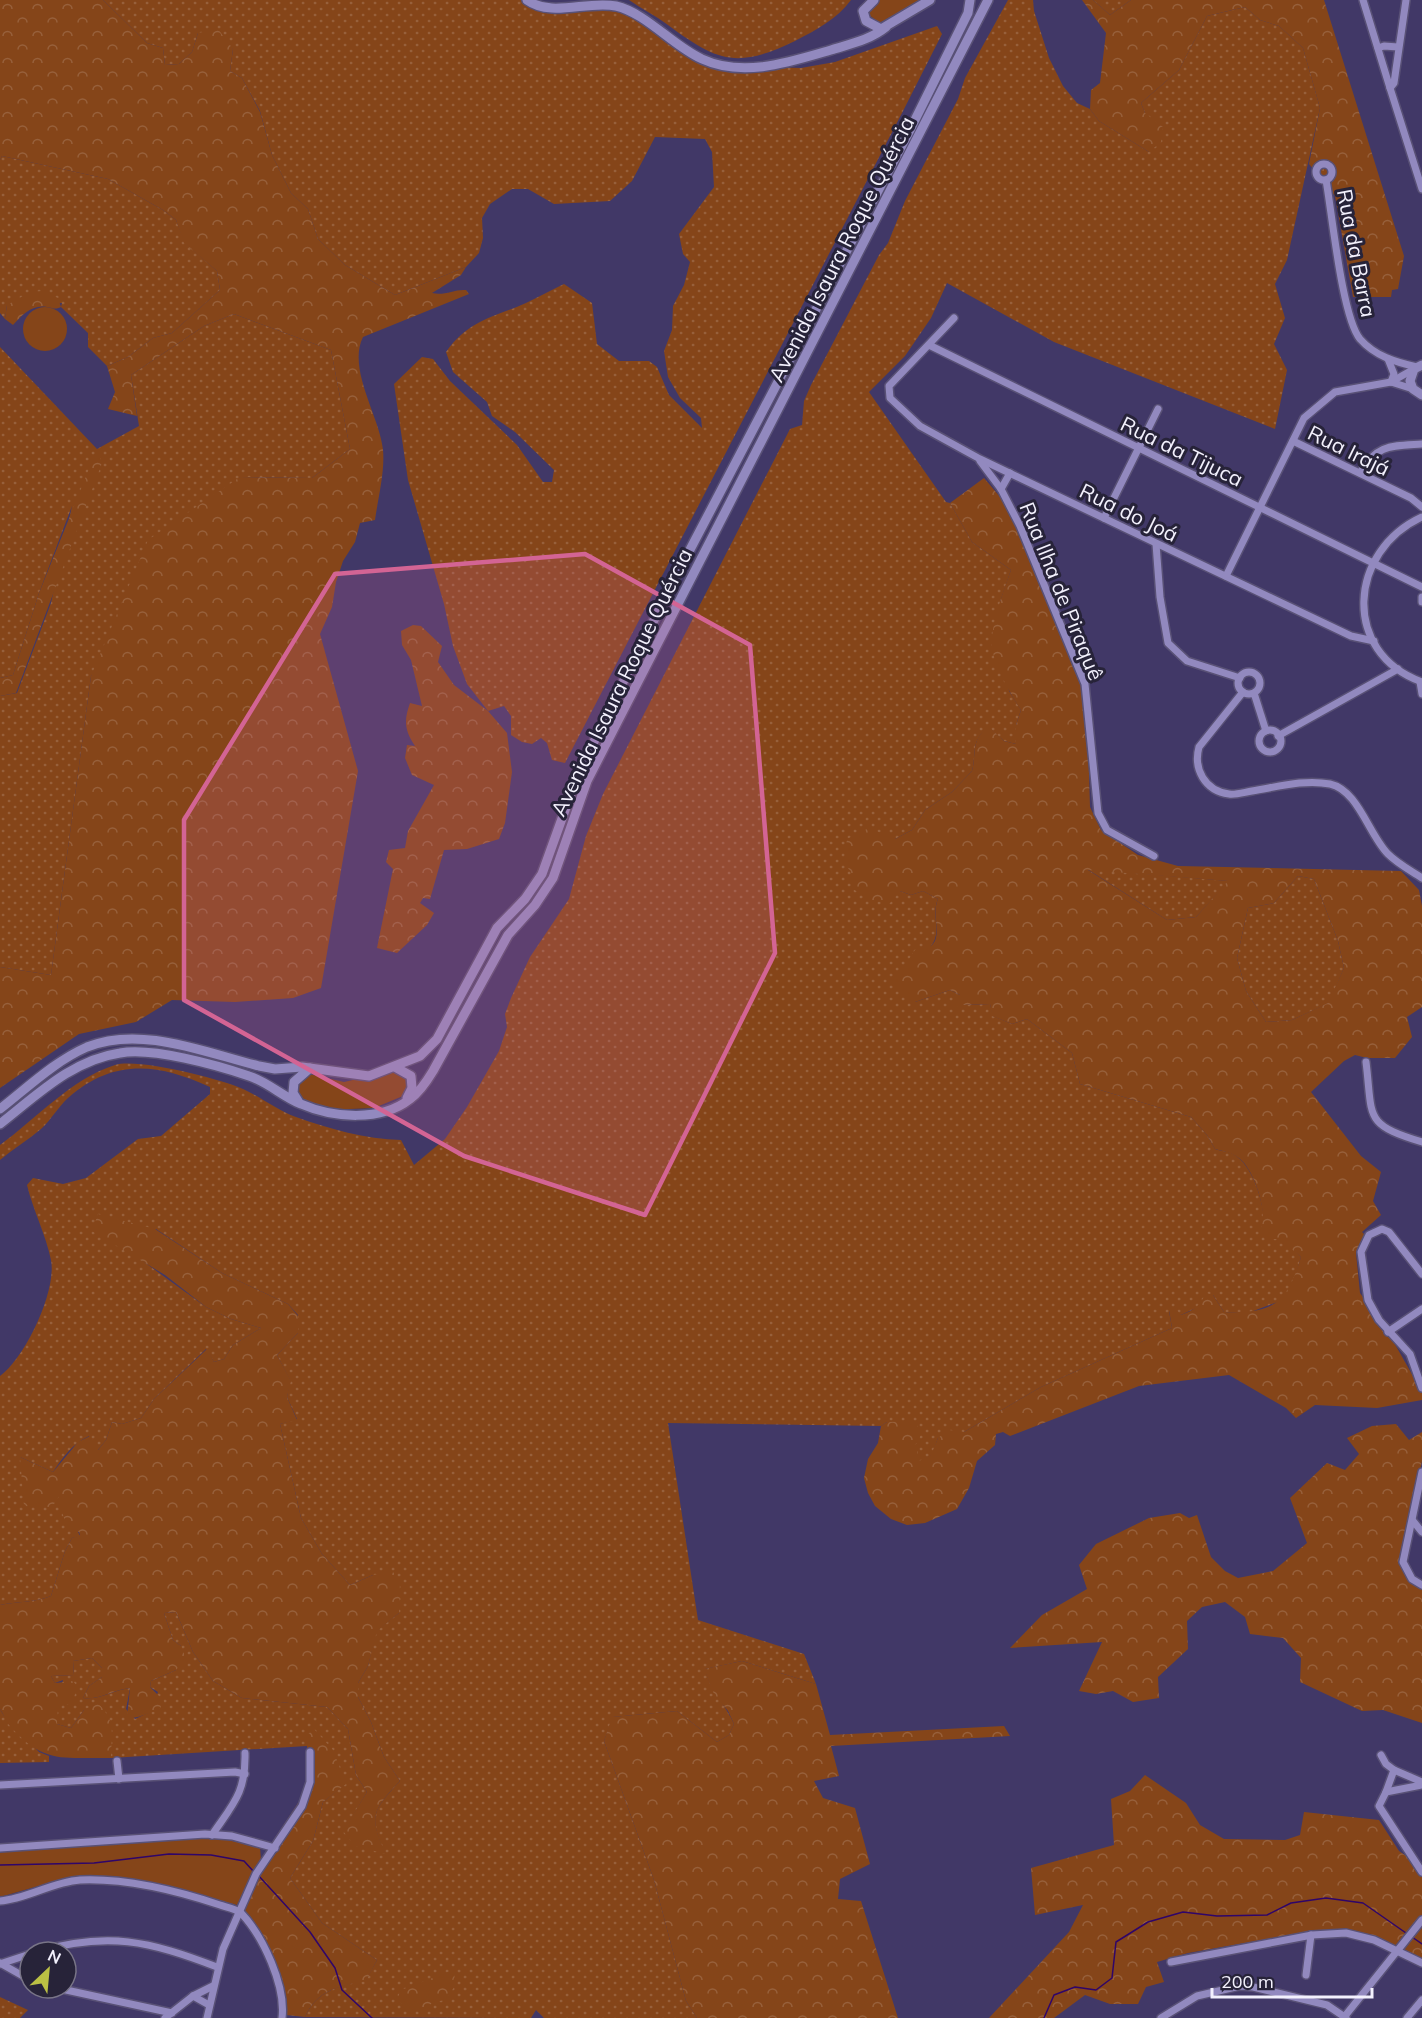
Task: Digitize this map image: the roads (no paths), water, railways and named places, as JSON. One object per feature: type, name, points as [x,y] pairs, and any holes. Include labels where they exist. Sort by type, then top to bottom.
[{"type":"main road","points":[[527,0],[545,8],[596,4],[623,8],[704,60],[727,66],[756,68],[786,63],[857,42],[930,0]]},
{"type":"main road","points":[[857,42],[864,34],[866,21],[863,11],[873,0]]},
{"type":"main road","name":"Avenida Isaura Roque Quércia","points":[[0,1109],[70,1056],[87,1047],[111,1041],[160,1041],[259,1066],[310,1068],[369,1076],[420,1056],[437,1040],[497,928],[525,899],[542,874],[577,777],[615,698],[672,584],[915,122],[968,13],[970,0]]},
{"type":"main road","name":"Avenida Isaura Roque Quércia","points":[[0,1124],[76,1066],[107,1055],[137,1051],[160,1053],[249,1076],[300,1104],[348,1115],[377,1113],[402,1105],[419,1091],[433,1071],[508,935],[535,905],[553,878],[587,781],[988,0]]},
{"type":"main road","points":[[866,21],[877,28],[886,27]]},
{"type":"main road","points":[[1418,392],[1410,381],[1419,366]]},
{"type":"main road","points":[[394,1067],[408,1072],[413,1082],[402,1105]]},
{"type":"main road","points":[[300,1104],[292,1087],[296,1078],[310,1068]]},
{"type":"street","points":[[1363,0],[1422,189]]},
{"type":"street","points":[[1390,88],[1394,83],[1406,0]]},
{"type":"street","points":[[1378,48],[1398,46]]},
{"type":"street","name":"Rua da Barra","points":[[1326,180],[1347,310],[1358,337],[1367,346],[1389,359],[1419,366]]},
{"type":"street","points":[[928,345],[954,318]]},
{"type":"street","name":"Rua do Joá","points":[[928,345],[889,386],[890,398],[920,426],[980,459],[1155,544],[1351,636],[1374,641]]},
{"type":"street","name":"Rua da Tijuca","points":[[928,345],[1422,587]]},
{"type":"street","points":[[1389,359],[1394,374],[1392,382]]},
{"type":"street","points":[[1226,576],[1304,418],[1315,406],[1335,392],[1392,382],[1419,366]]},
{"type":"street","points":[[1392,382],[1418,392]]},
{"type":"street","points":[[1104,518],[1158,409]]},
{"type":"street","name":"Rua Irajá","points":[[1293,441],[1360,473],[1422,507]]},
{"type":"street","points":[[1360,473],[1369,456],[1382,449],[1422,444]]},
{"type":"street","name":"Rua Ilha de Piraquê","points":[[980,459],[1020,526],[1085,684],[1098,813],[1107,830],[1154,856]]},
{"type":"street","points":[[1000,489],[1010,473]]},
{"type":"street","points":[[1422,517],[1389,538],[1372,562],[1364,594],[1365,612],[1374,641],[1398,669],[1421,682],[1422,694]]},
{"type":"street","points":[[1155,544],[1160,597],[1168,643],[1187,661],[1240,678]]},
{"type":"street","points":[[1422,597],[1422,602]]},
{"type":"street","points":[[1278,736],[1398,669]]},
{"type":"street","points":[[1240,678],[1249,672],[1258,677],[1259,688],[1254,693]]},
{"type":"street","points":[[1240,678],[1240,688],[1243,692]]},
{"type":"street","points":[[1243,692],[1254,693]]},
{"type":"street","points":[[1243,692],[1199,747],[1196,756],[1198,771],[1204,780],[1215,790],[1230,794],[1299,783],[1314,782],[1334,785],[1355,804],[1387,852],[1422,878]]},
{"type":"street","points":[[1254,693],[1266,731],[1278,736],[1280,742],[1277,749],[1268,752],[1262,748],[1259,742],[1261,735],[1266,731]]},
{"type":"street","points":[[1366,1062],[1372,1114],[1379,1125],[1390,1132],[1422,1142]]},
{"type":"street","points":[[1422,1274],[1389,1232],[1382,1229],[1369,1235],[1361,1252],[1368,1300],[1388,1332],[1410,1354],[1422,1388]]},
{"type":"street","points":[[1388,1332],[1422,1309]]},
{"type":"street","points":[[1422,1472],[1403,1562],[1412,1579],[1422,1585]]},
{"type":"street","points":[[1413,1521],[1422,1532]]},
{"type":"street","points":[[207,2018],[217,1967],[256,1874],[302,1806],[310,1782],[310,1752]]},
{"type":"street","points":[[212,1834],[241,1791],[245,1774],[245,1754]]},
{"type":"street","points":[[1382,1755],[1386,1764],[1394,1770],[1422,1783]]},
{"type":"street","points":[[117,1761],[119,1779]]},
{"type":"street","points":[[1394,1770],[1386,1792],[1380,1800],[1380,1810],[1422,1872]]},
{"type":"street","points":[[0,1785],[235,1772],[245,1774]]},
{"type":"street","points":[[1386,1792],[1422,1783]]},
{"type":"street","points":[[0,1848],[212,1834],[232,1836],[274,1848]]},
{"type":"street","points":[[0,1902],[56,1884],[88,1880],[153,1886],[240,1912],[259,1940],[274,1970],[282,1996],[282,2018]]},
{"type":"street","points":[[1161,2018],[1197,1996],[1240,1986],[1327,2005],[1346,2017],[1422,1920]]},
{"type":"street","points":[[1171,1962],[1311,1935],[1346,1933],[1374,1940],[1422,1963]]},
{"type":"street","points":[[1306,1975],[1311,1935]]},
{"type":"street","points":[[78,1943],[117,1941],[152,1944],[217,1967]]},
{"type":"street","points":[[0,1963],[18,1957]]},
{"type":"street","points":[[0,1963],[18,1974]]},
{"type":"street","points":[[165,2018],[193,1996],[213,1986]]},
{"type":"street","points":[[78,1993],[172,2013]]},
{"type":"street","points":[[193,1996],[209,2005]]},
{"type":"street","points":[[1407,2018],[1422,2000]]},
{"type":"street","points":[[150,2008],[154,2018]]},
{"type":"waterway","points":[[0,1865],[94,1863],[169,1854],[211,1855],[244,1861],[254,1872]]},
{"type":"waterway","points":[[258,1875],[310,1932],[335,1968],[342,1990],[372,2018]]},
{"type":"waterway","points":[[1044,2018],[1054,1995],[1075,1987],[1096,1990],[1112,1978],[1116,1942],[1148,1922],[1183,1912],[1217,1916],[1267,1915],[1291,1903],[1326,1898],[1363,1903],[1406,1933]]},
{"type":"waterway","points":[[1412,1937],[1422,1944]]}]
